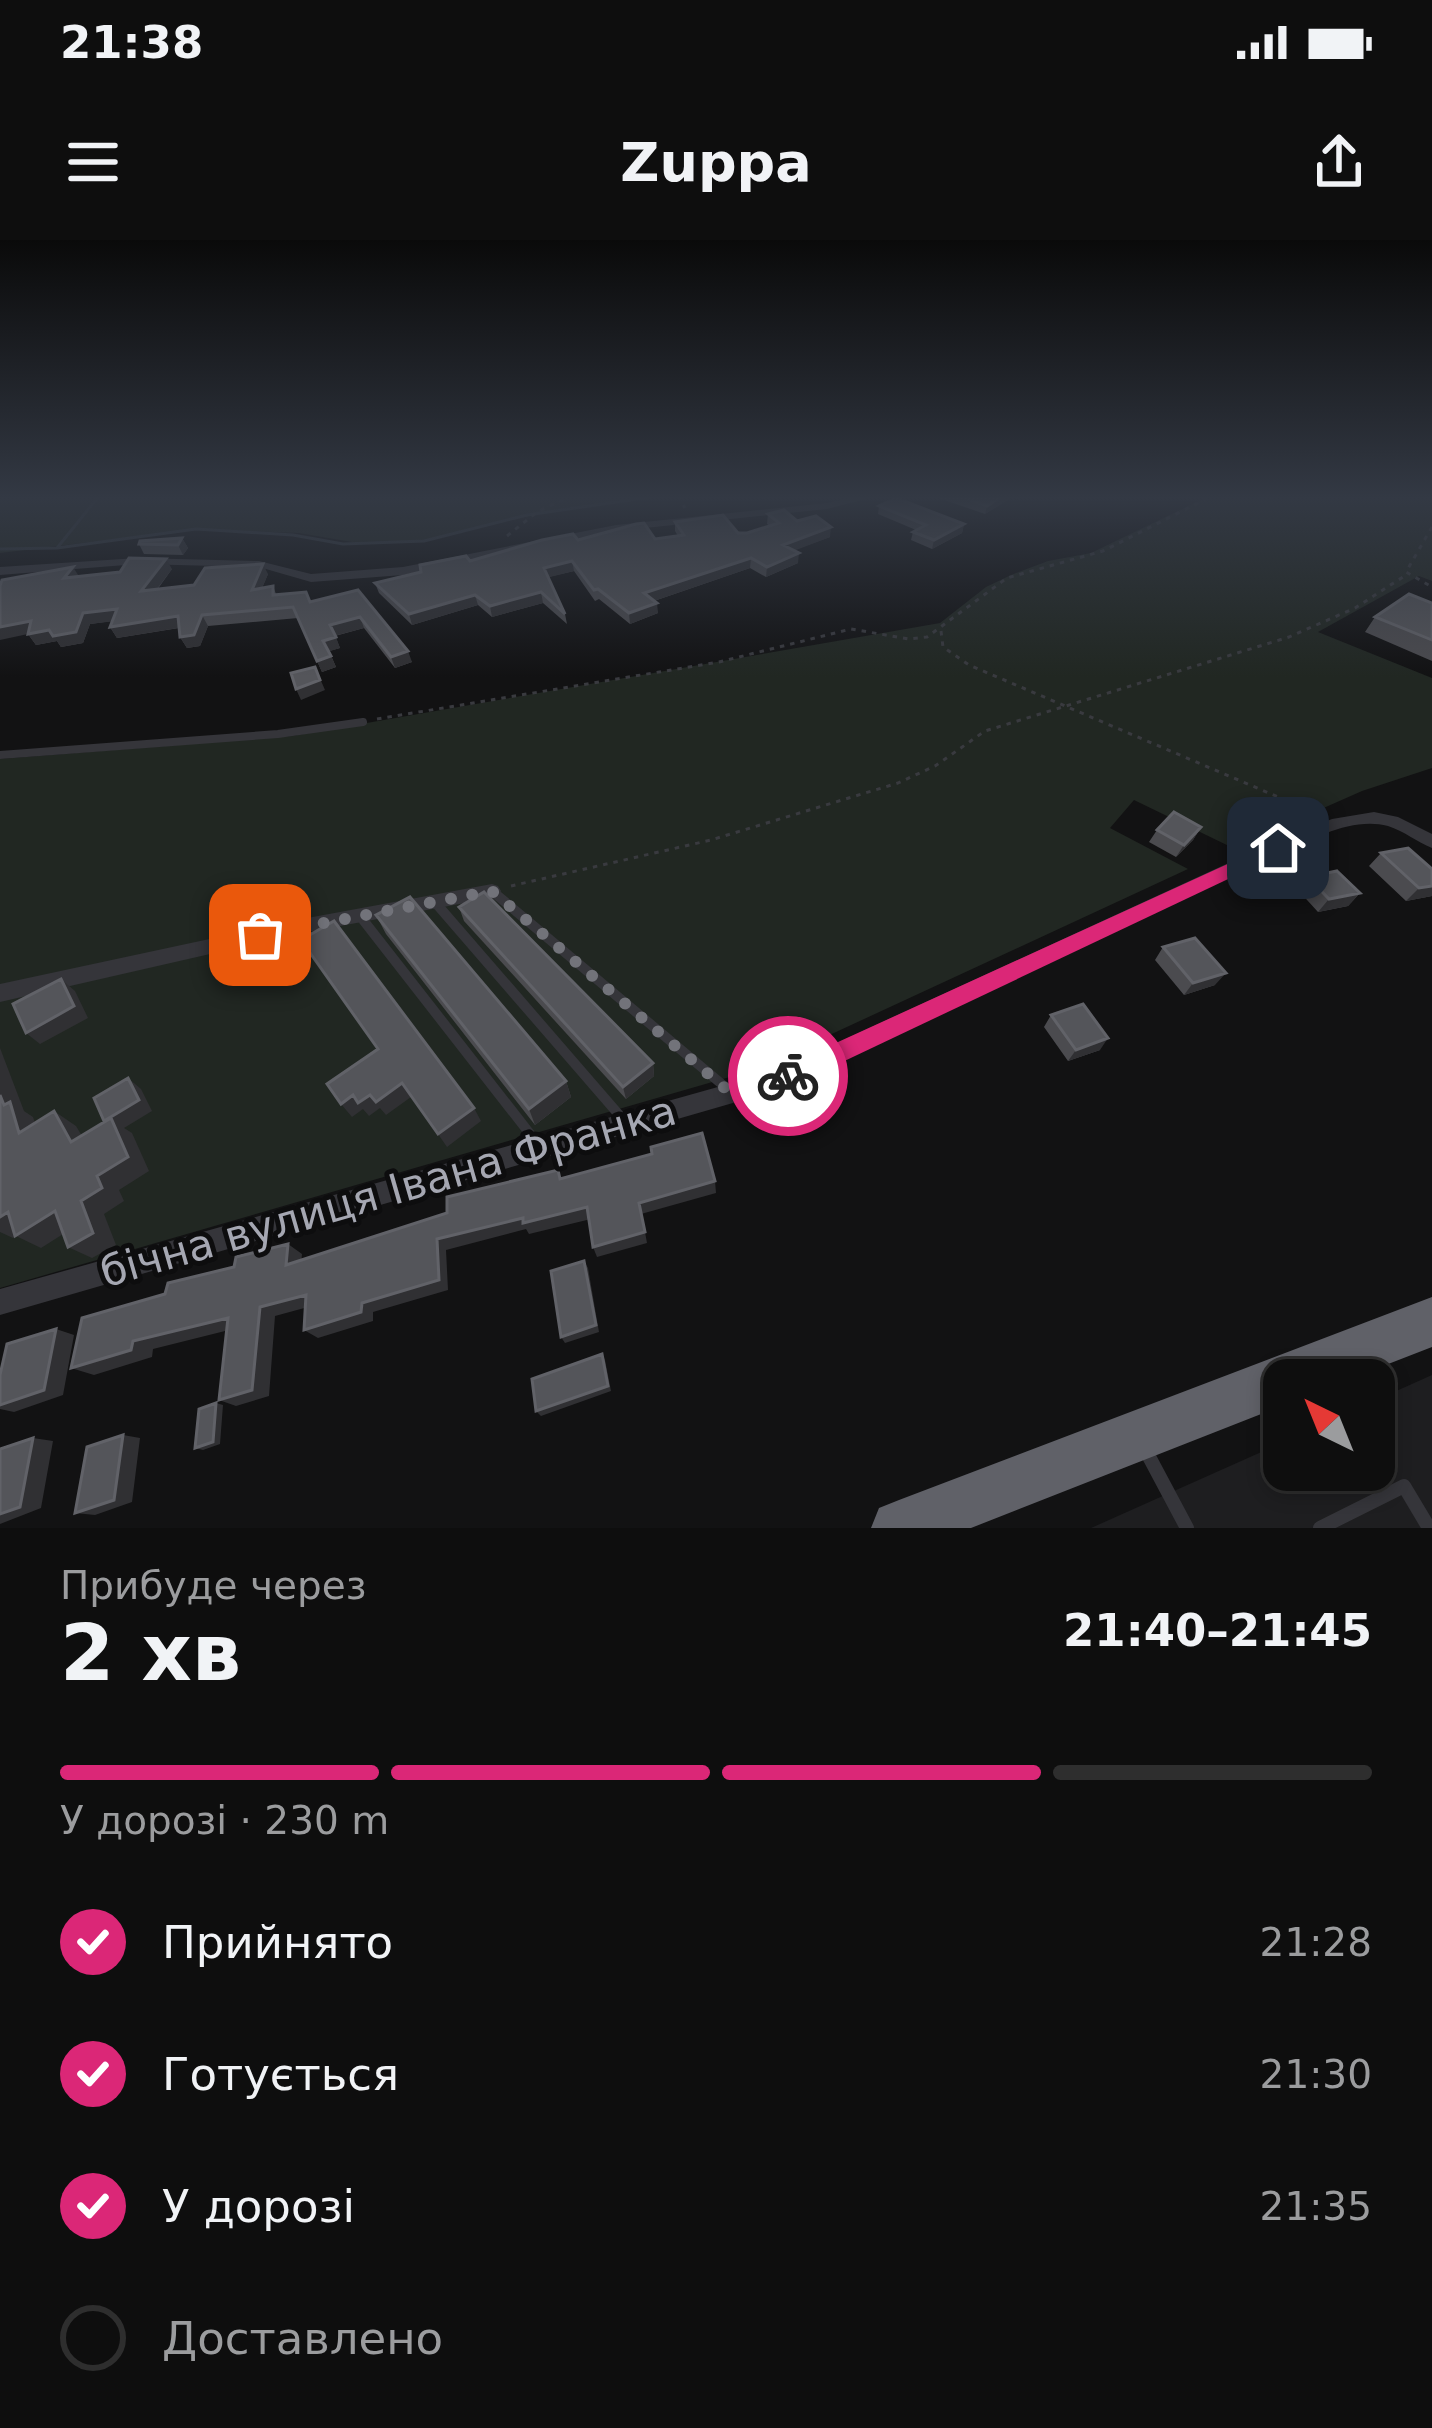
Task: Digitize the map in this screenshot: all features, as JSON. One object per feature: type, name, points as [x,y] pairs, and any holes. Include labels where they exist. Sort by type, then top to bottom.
[{"type":"highway","points":[[898,1528],[1432,1322]]},
{"type":"street","points":[[0,571],[138,561],[259,564],[311,578],[403,571],[473,556]]},
{"type":"street","name":"бічна вулиця Івана Франка","points":[[0,1302],[816,1066],[1332,826],[1380,816],[1432,842]]},
{"type":"street","points":[[0,993],[492,891]]},
{"type":"lane","points":[[0,755],[278,734],[363,722]]},
{"type":"lane","points":[[492,891],[732,1094]]},
{"type":"lane","points":[[434,902],[626,1124]]},
{"type":"lane","points":[[359,915],[541,1148]]},
{"type":"lane","points":[[1138,1436],[1187,1528]]},
{"type":"lane","points":[[1320,1528],[1405,1486],[1429,1528]]},
{"type":"path","points":[[363,722],[719,662],[851,629],[916,639],[941,629],[1007,578],[1085,556]]},
{"type":"path","points":[[492,891],[711,840],[898,783],[935,766],[986,731],[1289,638],[1355,608],[1406,574],[1416,556]]},
{"type":"path","points":[[1406,574],[1432,586]]},
{"type":"path","points":[[941,629],[948,653],[1063,708],[1305,805],[1332,826]]},
{"type":"shaded area","points":[[1074,556],[1432,556],[1432,581],[1419,576],[1318,632],[1432,678],[1432,768],[1362,791],[1233,848],[1134,800],[1110,828],[1188,869],[754,1070],[0,1288],[0,759],[292,736],[940,623],[986,587],[1048,561]]},
{"type":"shaded area","points":[[1432,1375],[1432,1528],[1091,1528],[1263,1451],[1263,1491],[1395,1491],[1395,1392]]},
{"type":"building","points":[[465,556],[470,561],[487,556],[792,556],[767,567],[751,558],[644,593],[657,603],[629,613],[594,590],[572,561],[544,568],[565,614],[541,592],[490,606],[475,595],[409,614],[375,583],[421,572],[420,565]]},
{"type":"building","points":[[129,558],[166,559],[141,591],[194,585],[205,568],[263,564],[252,590],[273,586],[273,595],[306,592],[310,602],[358,590],[408,651],[391,657],[360,617],[330,625],[336,637],[323,641],[331,656],[317,661],[293,607],[202,615],[194,635],[180,637],[178,616],[110,627],[117,609],[83,613],[76,632],[53,636],[49,630],[28,634],[31,621],[0,627],[2,580],[73,567],[64,578],[120,572]]},
{"type":"building","points":[[1409,594],[1432,603],[1432,640],[1375,617]]},
{"type":"building","points":[[315,667],[320,680],[296,689],[291,673]]},
{"type":"building","points":[[1174,812],[1201,827],[1184,845],[1157,830]]},
{"type":"building","points":[[1408,848],[1432,869],[1432,886],[1419,888],[1381,853]]},
{"type":"building","points":[[1337,871],[1360,893],[1329,899],[1308,877]]},
{"type":"building","points":[[484,892],[653,1063],[623,1087],[459,907]]},
{"type":"building","points":[[410,897],[566,1081],[529,1109],[376,915]]},
{"type":"building","points":[[334,921],[474,1108],[438,1134],[402,1083],[376,1102],[370,1095],[358,1103],[353,1095],[341,1104],[327,1084],[378,1049],[301,940]]},
{"type":"building","points":[[1195,938],[1226,973],[1193,983],[1163,947]]},
{"type":"building","points":[[61,979],[74,1006],[26,1033],[13,1004]]},
{"type":"building","points":[[1083,1004],[1108,1038],[1076,1050],[1051,1015]]},
{"type":"building","points":[[128,1078],[139,1100],[104,1121],[94,1098]]},
{"type":"building","points":[[0,1095],[4,1105],[10,1102],[19,1133],[54,1111],[71,1142],[111,1118],[128,1157],[97,1176],[102,1188],[81,1201],[93,1233],[68,1247],[55,1211],[15,1236],[8,1212],[0,1217]]},
{"type":"building","points":[[702,1133],[715,1181],[639,1203],[645,1232],[593,1247],[587,1207],[523,1223],[523,1218],[437,1239],[439,1280],[362,1303],[361,1312],[304,1330],[306,1295],[260,1307],[252,1390],[219,1400],[228,1318],[133,1341],[131,1350],[71,1368],[82,1318],[165,1294],[168,1283],[234,1267],[236,1257],[288,1244],[286,1265],[447,1213],[447,1197],[558,1170],[560,1179],[652,1154],[651,1147]]},
{"type":"building","points":[[584,1261],[596,1325],[561,1337],[551,1271]]},
{"type":"building","points":[[56,1329],[44,1390],[0,1405],[7,1344]]},
{"type":"building","points":[[602,1354],[608,1386],[536,1411],[532,1379]]},
{"type":"building","points":[[216,1403],[213,1442],[195,1448],[199,1409]]},
{"type":"building","points":[[123,1435],[114,1500],[75,1513],[87,1447]]},
{"type":"building","points":[[33,1438],[20,1507],[0,1514],[0,1449]]},
{"type":"way so far","points":[[260,935],[492,891],[732,1094],[788,1076]]},
{"type":"route","points":[[788,1076],[1278,848]]}]
